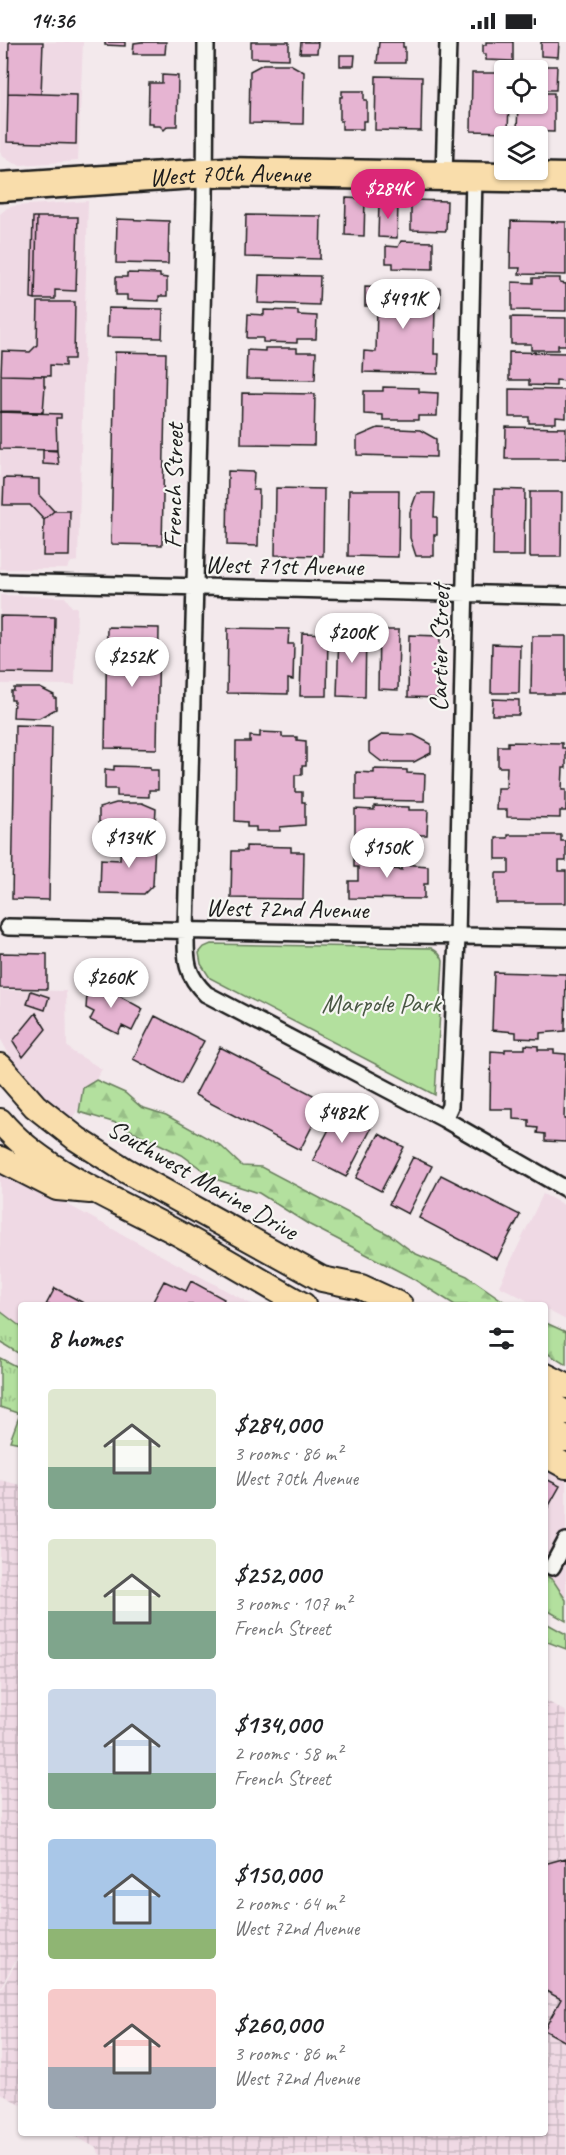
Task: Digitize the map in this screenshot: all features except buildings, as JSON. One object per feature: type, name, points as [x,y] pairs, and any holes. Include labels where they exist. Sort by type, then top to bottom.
[{"type":"highway","name":"West 70th Avenue","points":[[0,187],[205,173],[566,178]]},
{"type":"main road","name":"Southwest Marine Drive","points":[[0,1066],[35,1106],[77,1139],[162,1191],[322,1279],[361,1287],[393,1302]]},
{"type":"main road","points":[[0,1121],[51,1165],[170,1229],[298,1302]]},
{"type":"main road","points":[[0,1159],[57,1188],[99,1192]]},
{"type":"main road","points":[[322,1279],[358,1302]]},
{"type":"main road","points":[[548,1377],[566,1386]]},
{"type":"main road","points":[[548,1403],[566,1413]]},
{"type":"main road","points":[[548,1429],[566,1439]]},
{"type":"main road","points":[[548,1456],[566,1466]]},
{"type":"street","name":"French Street","points":[[206,42],[205,173],[186,930],[188,969],[191,978],[206,994],[444,1119],[566,1189]]},
{"type":"street","points":[[444,175],[447,42]]},
{"type":"street","name":"Cartier Street","points":[[444,1119],[450,1106],[457,936],[474,176]]},
{"type":"street","name":"West 71st Avenue","points":[[0,582],[566,596]]},
{"type":"street","name":"West 72nd Avenue","points":[[8,927],[566,938]]},
{"type":"street","points":[[552,1567],[566,1541]]},
{"type":"shaded area","points":[[0,42],[83,42],[78,161],[21,165],[2,156],[0,151]]},
{"type":"shaded area","points":[[88,201],[78,561],[71,562],[67,569],[0,569],[0,214],[14,206]]},
{"type":"shaded area","points":[[0,595],[65,597],[72,607],[77,607],[75,685],[0,684]]},
{"type":"shaded area","points":[[0,990],[66,991],[67,1046],[102,1069],[72,1119],[35,1088],[15,1065],[0,1038]]},
{"type":"shaded area","points":[[0,1168],[247,1302],[18,1302],[18,1324],[0,1311]]},
{"type":"shaded area","points":[[543,1194],[566,1206],[566,1320],[548,1311],[548,1302],[530,1302],[499,1286]]},
{"type":"shaded area","points":[[548,1466],[566,1476],[566,1604],[548,1593]]},
{"type":"shaded area","points":[[0,1480],[18,1484],[18,1956],[0,1988]]},
{"type":"shaded area","points":[[548,1702],[566,1712],[566,2155],[100,2155],[96,2148],[75,2136],[548,2136]]},
{"type":"shaded area","points":[[18,1959],[18,2103],[0,2093],[0,1991]]},
{"type":"green space","name":"Marpole Park","points":[[211,944],[431,948],[435,950],[443,961],[435,1095],[210,978],[201,964],[199,953]]},
{"type":"green space","points":[[96,1080],[125,1093],[141,1107],[166,1115],[220,1145],[242,1166],[261,1167],[390,1235],[414,1253],[467,1276],[505,1302],[450,1302],[412,1278],[308,1224],[259,1193],[215,1179],[182,1155],[116,1123],[79,1112],[83,1088]]},
{"type":"green space","points":[[0,1311],[18,1325],[18,1353],[0,1342]]},
{"type":"green space","points":[[548,1324],[566,1332],[566,1365],[548,1354]]},
{"type":"green space","points":[[0,1358],[18,1367],[18,1413],[0,1407]]},
{"type":"green space","points":[[18,1419],[18,1442],[10,1441]]},
{"type":"green space","points":[[548,1577],[553,1580],[566,1600],[566,1621],[548,1611]]},
{"type":"green space","points":[[548,1624],[566,1634],[566,1649],[548,1642]]}]
